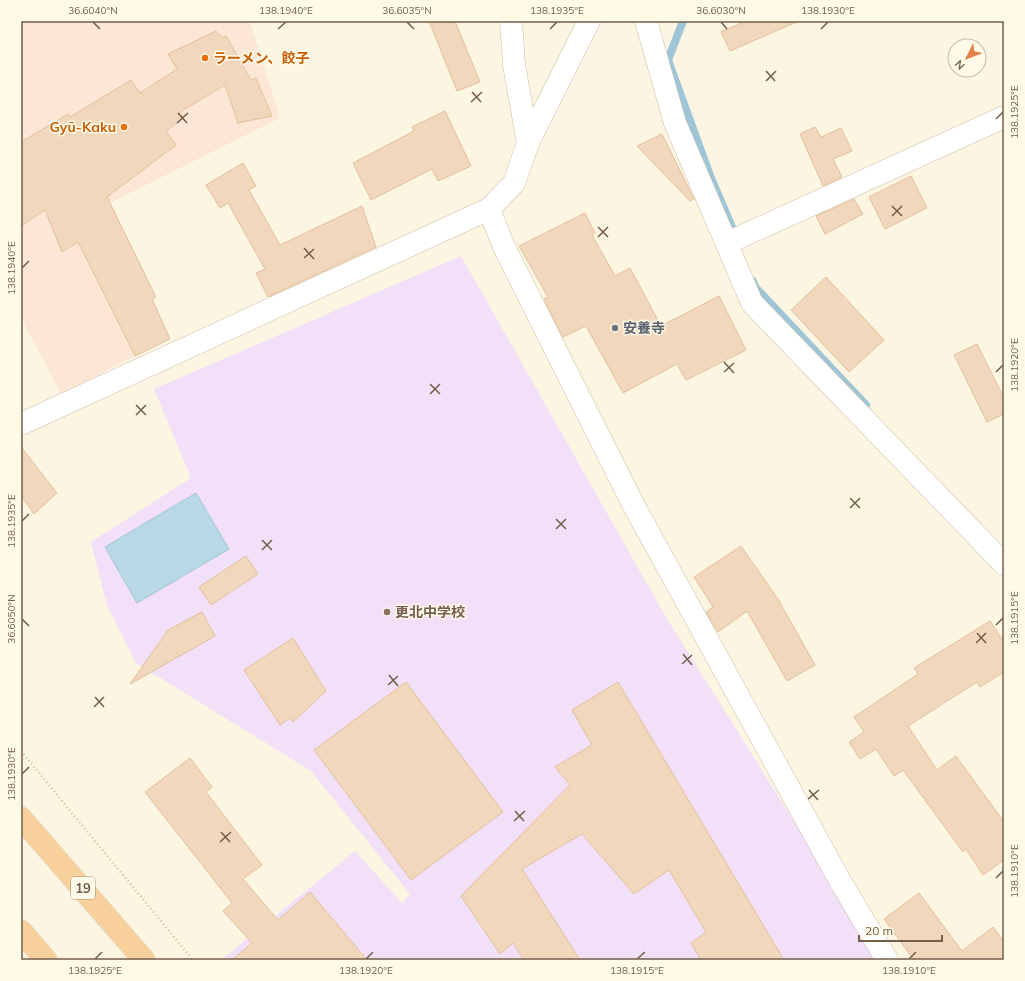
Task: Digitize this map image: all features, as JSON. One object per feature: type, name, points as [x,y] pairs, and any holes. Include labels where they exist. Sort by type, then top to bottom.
[{"type":"highway","name":"19","points":[[21,818],[144,960]]},
{"type":"highway","points":[[21,931],[46,960]]},
{"type":"street","points":[[511,21],[514,65],[528,143]]},
{"type":"street","points":[[21,424],[488,209],[514,183],[528,143],[589,21]]},
{"type":"street","points":[[646,21],[675,122],[752,303],[1004,564]]},
{"type":"street","points":[[727,243],[1004,117]]},
{"type":"street","points":[[488,209],[504,247],[634,506],[839,880],[887,960]]},
{"type":"path","points":[[21,751],[193,960]]},
{"type":"shaded area","points":[[21,21],[250,21],[280,118],[100,208],[68,222],[135,356],[61,394],[21,318]]},
{"type":"shaded area","name":"更北中学校","points":[[461,256],[667,619],[881,960],[221,960],[355,851],[402,903],[410,894],[311,771],[136,663],[107,605],[91,542],[191,478],[154,389]]},
{"type":"water","points":[[196,493],[229,549],[137,603],[105,547]]},
{"type":"building","points":[[429,21],[455,21],[480,82],[457,91]]},
{"type":"building","points":[[746,21],[799,21],[730,51],[721,32]]},
{"type":"building","points":[[216,31],[223,38],[226,36],[251,80],[256,78],[272,116],[238,123],[225,85],[180,112],[184,118],[166,131],[176,145],[107,197],[156,297],[152,299],[170,339],[135,356],[78,242],[62,252],[45,210],[21,226],[21,142],[68,114],[70,117],[131,80],[140,93],[177,69],[168,54]]},
{"type":"building","points":[[445,111],[471,166],[438,181],[432,169],[371,200],[353,163],[414,131],[412,127]]},
{"type":"building","points":[[815,127],[821,137],[841,128],[852,151],[833,159],[842,177],[823,186],[800,134]]},
{"type":"building","points":[[662,134],[694,199],[690,201],[637,146]]},
{"type":"building","points":[[243,163],[256,186],[249,190],[280,245],[362,206],[376,247],[268,297],[256,273],[265,269],[228,203],[220,208],[206,185]]},
{"type":"building","points":[[911,176],[927,208],[885,229],[869,197]]},
{"type":"building","points":[[854,199],[863,214],[825,234],[816,216]]},
{"type":"building","points":[[585,213],[595,233],[592,235],[615,276],[630,268],[661,326],[719,296],[746,350],[686,380],[677,364],[623,393],[586,326],[563,337],[544,299],[548,297],[519,246]]},
{"type":"building","points":[[826,277],[884,340],[849,372],[791,310]]},
{"type":"building","points":[[977,344],[1004,398],[1004,414],[987,422],[954,355]]},
{"type":"building","points":[[21,447],[57,493],[34,514],[21,496]]},
{"type":"building","points":[[741,546],[778,599],[815,665],[787,681],[747,611],[718,632],[706,612],[713,607],[694,577]]},
{"type":"building","points":[[246,556],[258,574],[211,605],[199,587]]},
{"type":"building","points":[[202,612],[215,636],[130,684],[168,630]]},
{"type":"building","points":[[990,621],[1004,642],[1004,672],[980,687],[977,682],[908,726],[937,770],[956,756],[1004,822],[1004,860],[983,875],[966,849],[963,852],[903,770],[894,776],[876,749],[860,759],[849,742],[864,732],[854,717],[918,674],[914,668]]},
{"type":"building","points":[[293,638],[326,691],[293,722],[290,718],[280,725],[244,670]]},
{"type":"building","points":[[406,682],[503,812],[411,880],[314,750]]},
{"type":"building","points":[[618,682],[784,960],[701,960],[691,943],[706,932],[669,870],[634,894],[582,834],[522,869],[580,960],[524,960],[513,943],[500,954],[461,896],[570,785],[555,767],[592,745],[572,710]]},
{"type":"building","points":[[190,758],[212,787],[206,792],[262,865],[243,879],[278,920],[310,892],[367,960],[232,960],[252,943],[223,911],[232,903],[145,792]]},
{"type":"building","points":[[919,893],[962,951],[993,927],[1004,942],[1004,960],[914,960],[884,919]]},
{"type":"waterway","points":[[683,21],[668,60],[711,178],[732,227]]},
{"type":"waterway","points":[[753,281],[755,287],[866,405]]},
{"type":"place","name":"ラーメン、餃子","points":[[205,58]]},
{"type":"place","name":"Gyū-Kaku","points":[[124,127]]},
{"type":"place","name":"安養寺","points":[[615,328]]},
{"type":"place","name":"更北中学校","points":[[387,612]]}]
